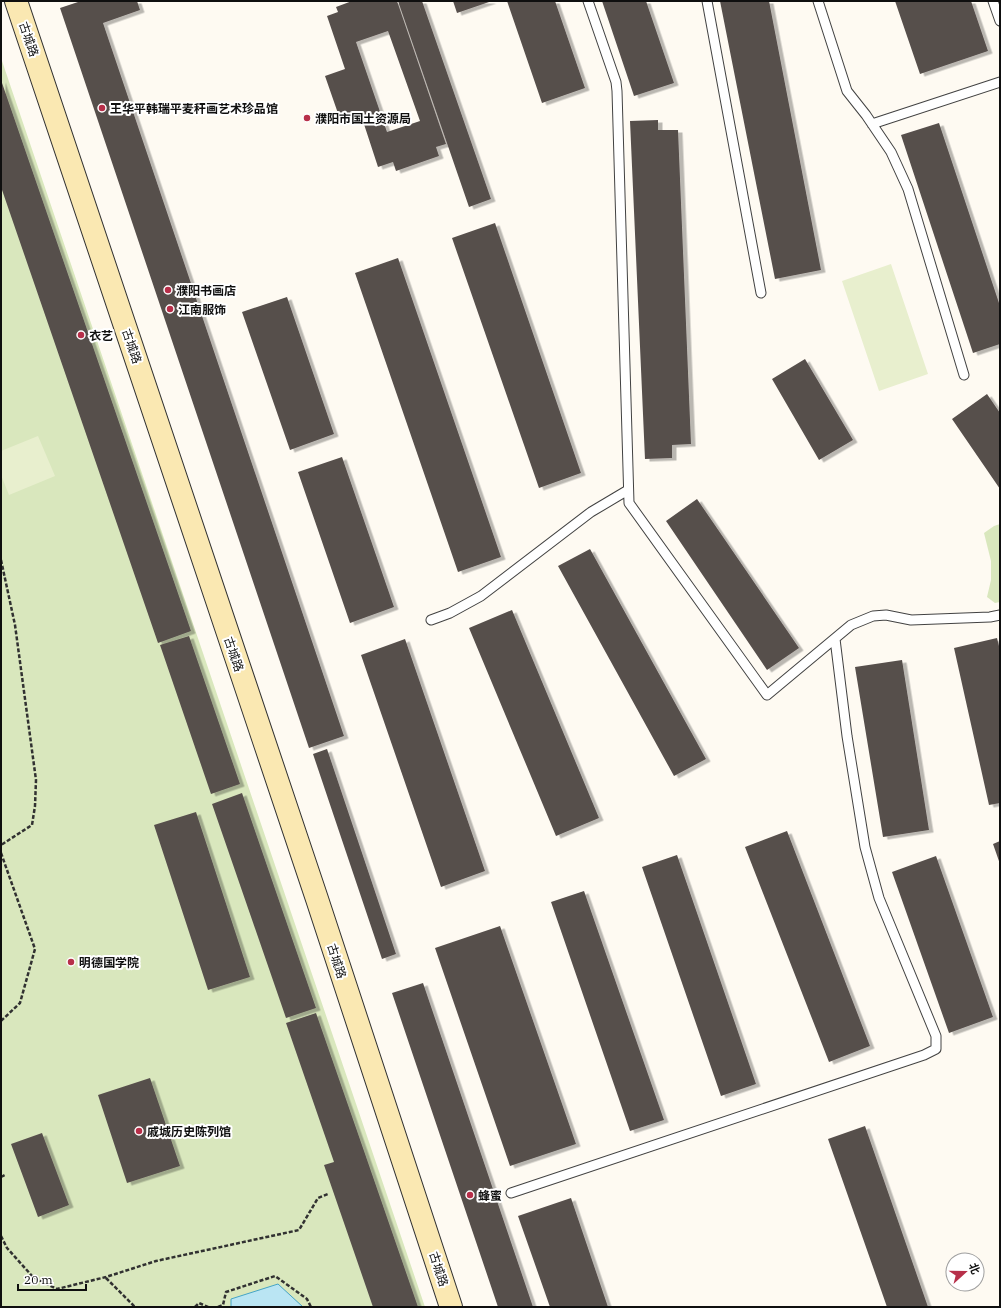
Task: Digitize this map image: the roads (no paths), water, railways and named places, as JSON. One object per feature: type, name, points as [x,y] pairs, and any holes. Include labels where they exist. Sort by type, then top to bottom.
[{"type":"street","name":"古城路","points":[[16,1],[314,891],[451,1307]]},
{"type":"lane","points":[[588,1],[616,82],[617,91],[629,503],[767,695],[851,625],[873,616],[886,615],[911,620],[990,618],[1000,614]]},
{"type":"lane","points":[[707,1],[761,293]]},
{"type":"lane","points":[[818,1],[847,91],[891,152],[908,189],[964,375]]},
{"type":"lane","points":[[993,1],[1000,21]]},
{"type":"lane","points":[[872,124],[1000,82]]},
{"type":"lane","points":[[431,620],[450,613],[481,596],[591,512],[628,490]]},
{"type":"lane","points":[[512,1193],[924,1055],[936,1049],[936,1036],[878,898],[865,847],[847,736],[835,639]]},
{"type":"water","points":[[278,1284],[303,1307],[231,1307],[231,1299]]},
{"type":"place","name":"王华平韩瑞平麦秆画艺术珍品馆","points":[[102,108]]},
{"type":"place","name":"濮阳市国土资源局","points":[[307,118]]},
{"type":"place","name":"濮阳书画店","points":[[168,290]]},
{"type":"place","name":"江南服饰","points":[[170,309]]},
{"type":"place","name":"衣艺","points":[[81,335]]},
{"type":"place","name":"明德国学院","points":[[71,962]]},
{"type":"place","name":"戚城历史陈列馆","points":[[139,1131]]},
{"type":"place","name":"蜂蜜","points":[[470,1195]]}]
